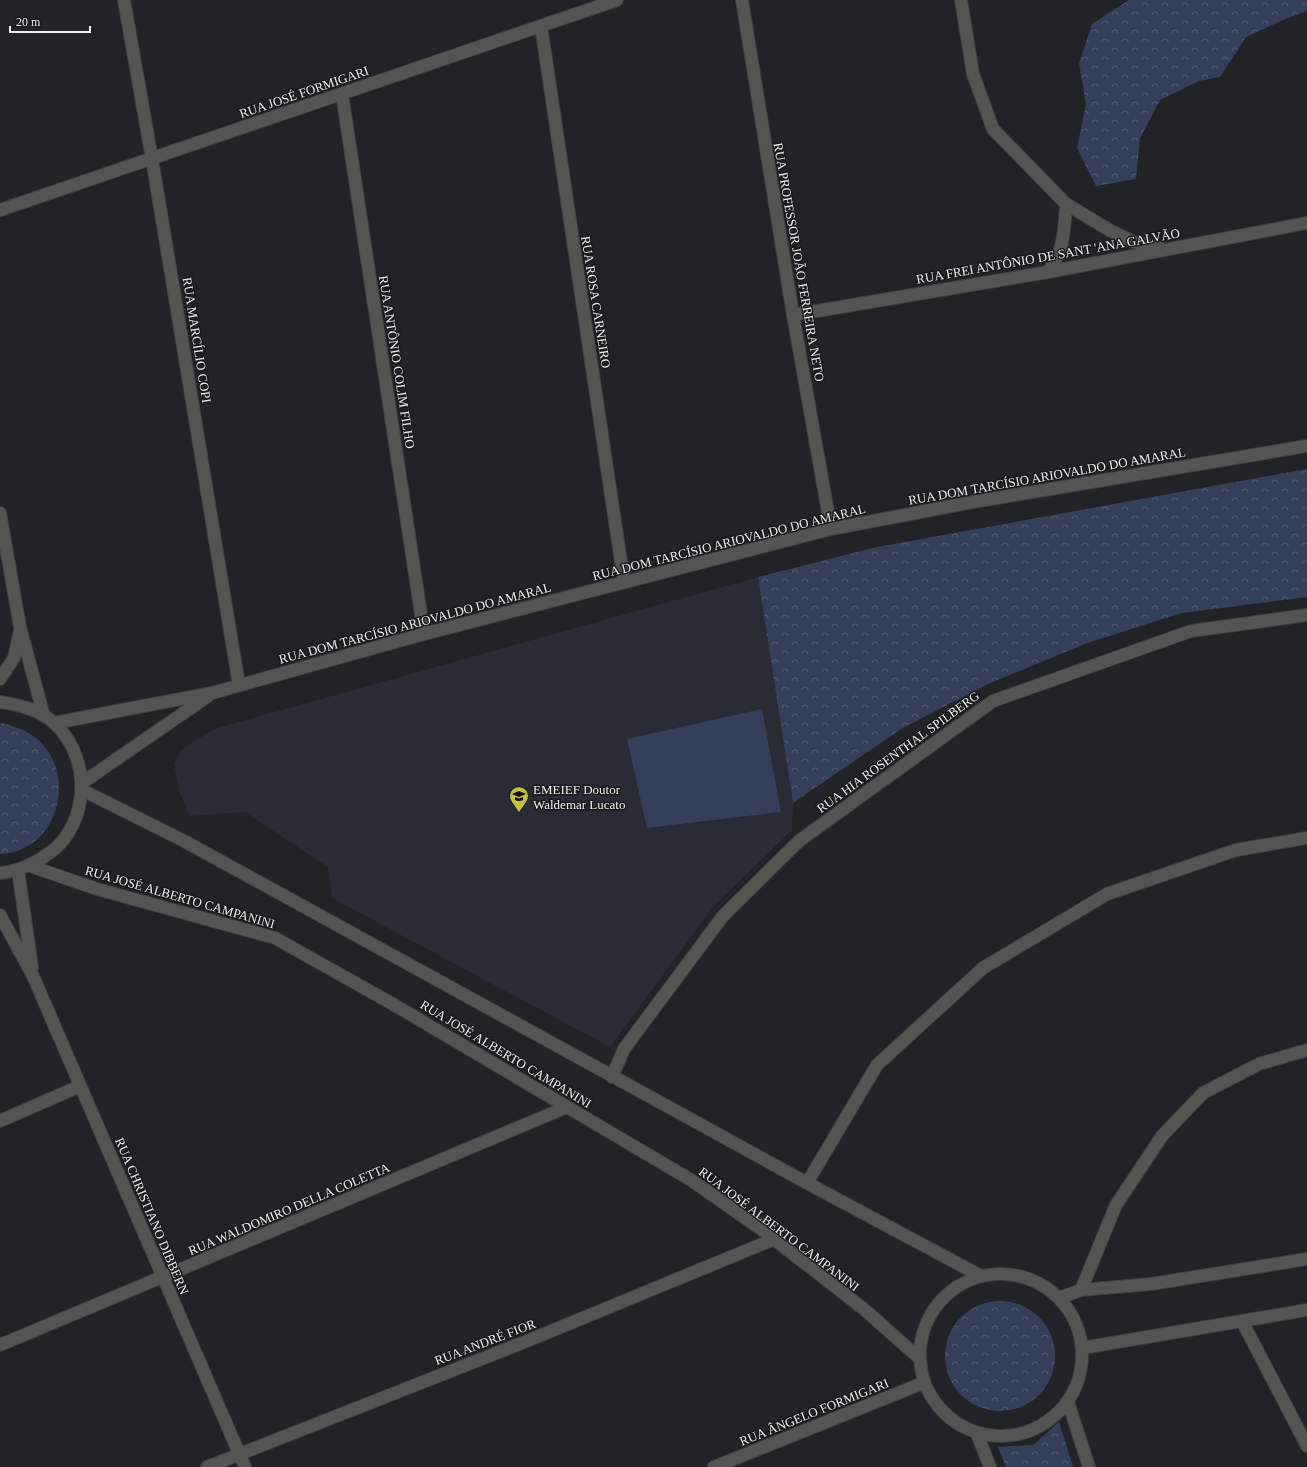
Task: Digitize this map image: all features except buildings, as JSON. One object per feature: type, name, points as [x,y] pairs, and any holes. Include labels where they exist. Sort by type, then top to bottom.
[{"type":"street","name":"RUA MARCÍLIO COPI","points":[[124,0],[152,158],[239,685]]},
{"type":"street","name":"RUA JOSÉ FORMIGARI","points":[[0,210],[617,0]]},
{"type":"street","name":"RUA PROFESSOR JOÃO FERREIRA NETO","points":[[742,0],[793,315],[831,529]]},
{"type":"street","points":[[961,0],[972,74],[993,129],[1066,204],[1111,231],[1134,242],[1165,249]]},
{"type":"street","name":"RUA ROSA CARNEIRO","points":[[540,26],[624,582]]},
{"type":"street","name":"RUA ANTÔNIO COLIM FILHO","points":[[342,94],[424,634]]},
{"type":"street","points":[[1048,272],[1058,258],[1062,245],[1066,204]]},
{"type":"street","name":"RUA FREI ANTÔNIO DE SANT 'ANA GALVÃO","points":[[793,315],[1048,272],[1307,223]]},
{"type":"street","name":"RUA DOM TARCÍSIO ARIOVALDO DO AMARAL","points":[[49,719],[212,693],[424,634],[831,529],[973,502],[1307,446]]},
{"type":"street","points":[[0,513],[20,627],[49,719]]},
{"type":"street","name":"RUA HIA ROSENTHAL SPILBERG","points":[[612,1077],[624,1049],[723,916],[799,841],[993,701],[1191,631],[1307,615]]},
{"type":"street","points":[[0,680],[14,658],[20,627]]},
{"type":"street","name":"RUA DOM TARCÍSIO ARIOVALDO DO AMARAL","points":[[82,787],[212,693]]},
{"type":"street","points":[[0,702],[22,705],[49,719],[68,740],[78,761],[82,787],[75,821],[57,848],[30,866],[18,870],[0,872]]},
{"type":"street","points":[[82,787],[186,842],[612,1077],[980,1276]]},
{"type":"street","points":[[807,1183],[877,1065],[983,968],[1107,894],[1236,850],[1307,838]]},
{"type":"street","name":"RUA JOSÉ ALBERTO CAMPANINI","points":[[30,866],[97,889],[275,938],[391,1003],[691,1180],[865,1310],[919,1358]]},
{"type":"street","name":"RUA CHRISTIANO DIBBERN","points":[[18,870],[33,976]]},
{"type":"street","name":"RUA CHRISTIANO DIBBERN","points":[[0,915],[33,976],[245,1467]]},
{"type":"street","points":[[1081,1290],[1116,1205],[1168,1131],[1203,1093],[1259,1064],[1307,1050]]},
{"type":"street","points":[[0,1121],[80,1086]]},
{"type":"street","name":"RUA WALDOMIRO DELLA COLETTA","points":[[0,1345],[567,1107]]},
{"type":"street","name":"RUA ANDRÉ FIOR","points":[[207,1467],[239,1453],[527,1341],[772,1240]]},
{"type":"street","points":[[1059,1298],[1081,1290],[1151,1284],[1307,1259]]},
{"type":"street","points":[[1009,1274],[1036,1282],[1059,1298],[1075,1321],[1082,1348],[1080,1376],[1068,1402],[1050,1420],[1028,1432],[1002,1437],[977,1434],[954,1423],[936,1405],[923,1383],[919,1358],[923,1331],[935,1306],[956,1287],[980,1276],[1009,1274]]},
{"type":"street","points":[[1082,1348],[1307,1310]]},
{"type":"street","points":[[1242,1321],[1307,1446]]},
{"type":"street","name":"RUA ÂNGELO FORMIGARI","points":[[714,1467],[923,1383]]},
{"type":"street","points":[[1068,1402],[1089,1467]]},
{"type":"street","points":[[977,1434],[990,1467]]},
{"type":"shaded area","name":"EMEIEF Doutor Waldemar Lucato","points":[[758,577],[793,803],[792,830],[713,907],[610,1047],[332,898],[328,867],[245,812],[190,816],[179,792],[174,764],[181,750],[214,729]]},
{"type":"green space","points":[[1129,0],[1307,0],[1307,11],[1285,19],[1246,37],[1220,77],[1199,81],[1160,100],[1140,138],[1136,179],[1096,186],[1077,148],[1086,104],[1079,63],[1092,24]]},
{"type":"green space","points":[[1307,469],[1307,597],[1182,613],[1087,643],[988,684],[901,729],[793,803],[758,577],[877,547]]},
{"type":"green space","points":[[762,709],[781,812],[647,828],[627,739]]},
{"type":"green space","points":[[0,723],[18,728],[38,740],[52,757],[58,777],[58,798],[52,819],[40,836],[23,849],[0,854]]},
{"type":"green space","points":[[1000,1301],[1021,1305],[1031,1310],[1039,1317],[1046,1325],[1051,1335],[1055,1356],[1051,1377],[1046,1387],[1039,1395],[1031,1402],[1021,1407],[1000,1411],[979,1407],[969,1402],[961,1395],[954,1387],[949,1377],[945,1356],[949,1335],[954,1325],[961,1317],[969,1310],[979,1305]]},
{"type":"green space","points":[[1059,1422],[1073,1467],[1006,1467],[998,1447],[1033,1445]]},
{"type":"place","name":"EMEIEF Doutor Waldemar Lucato","points":[[519,813]]}]
